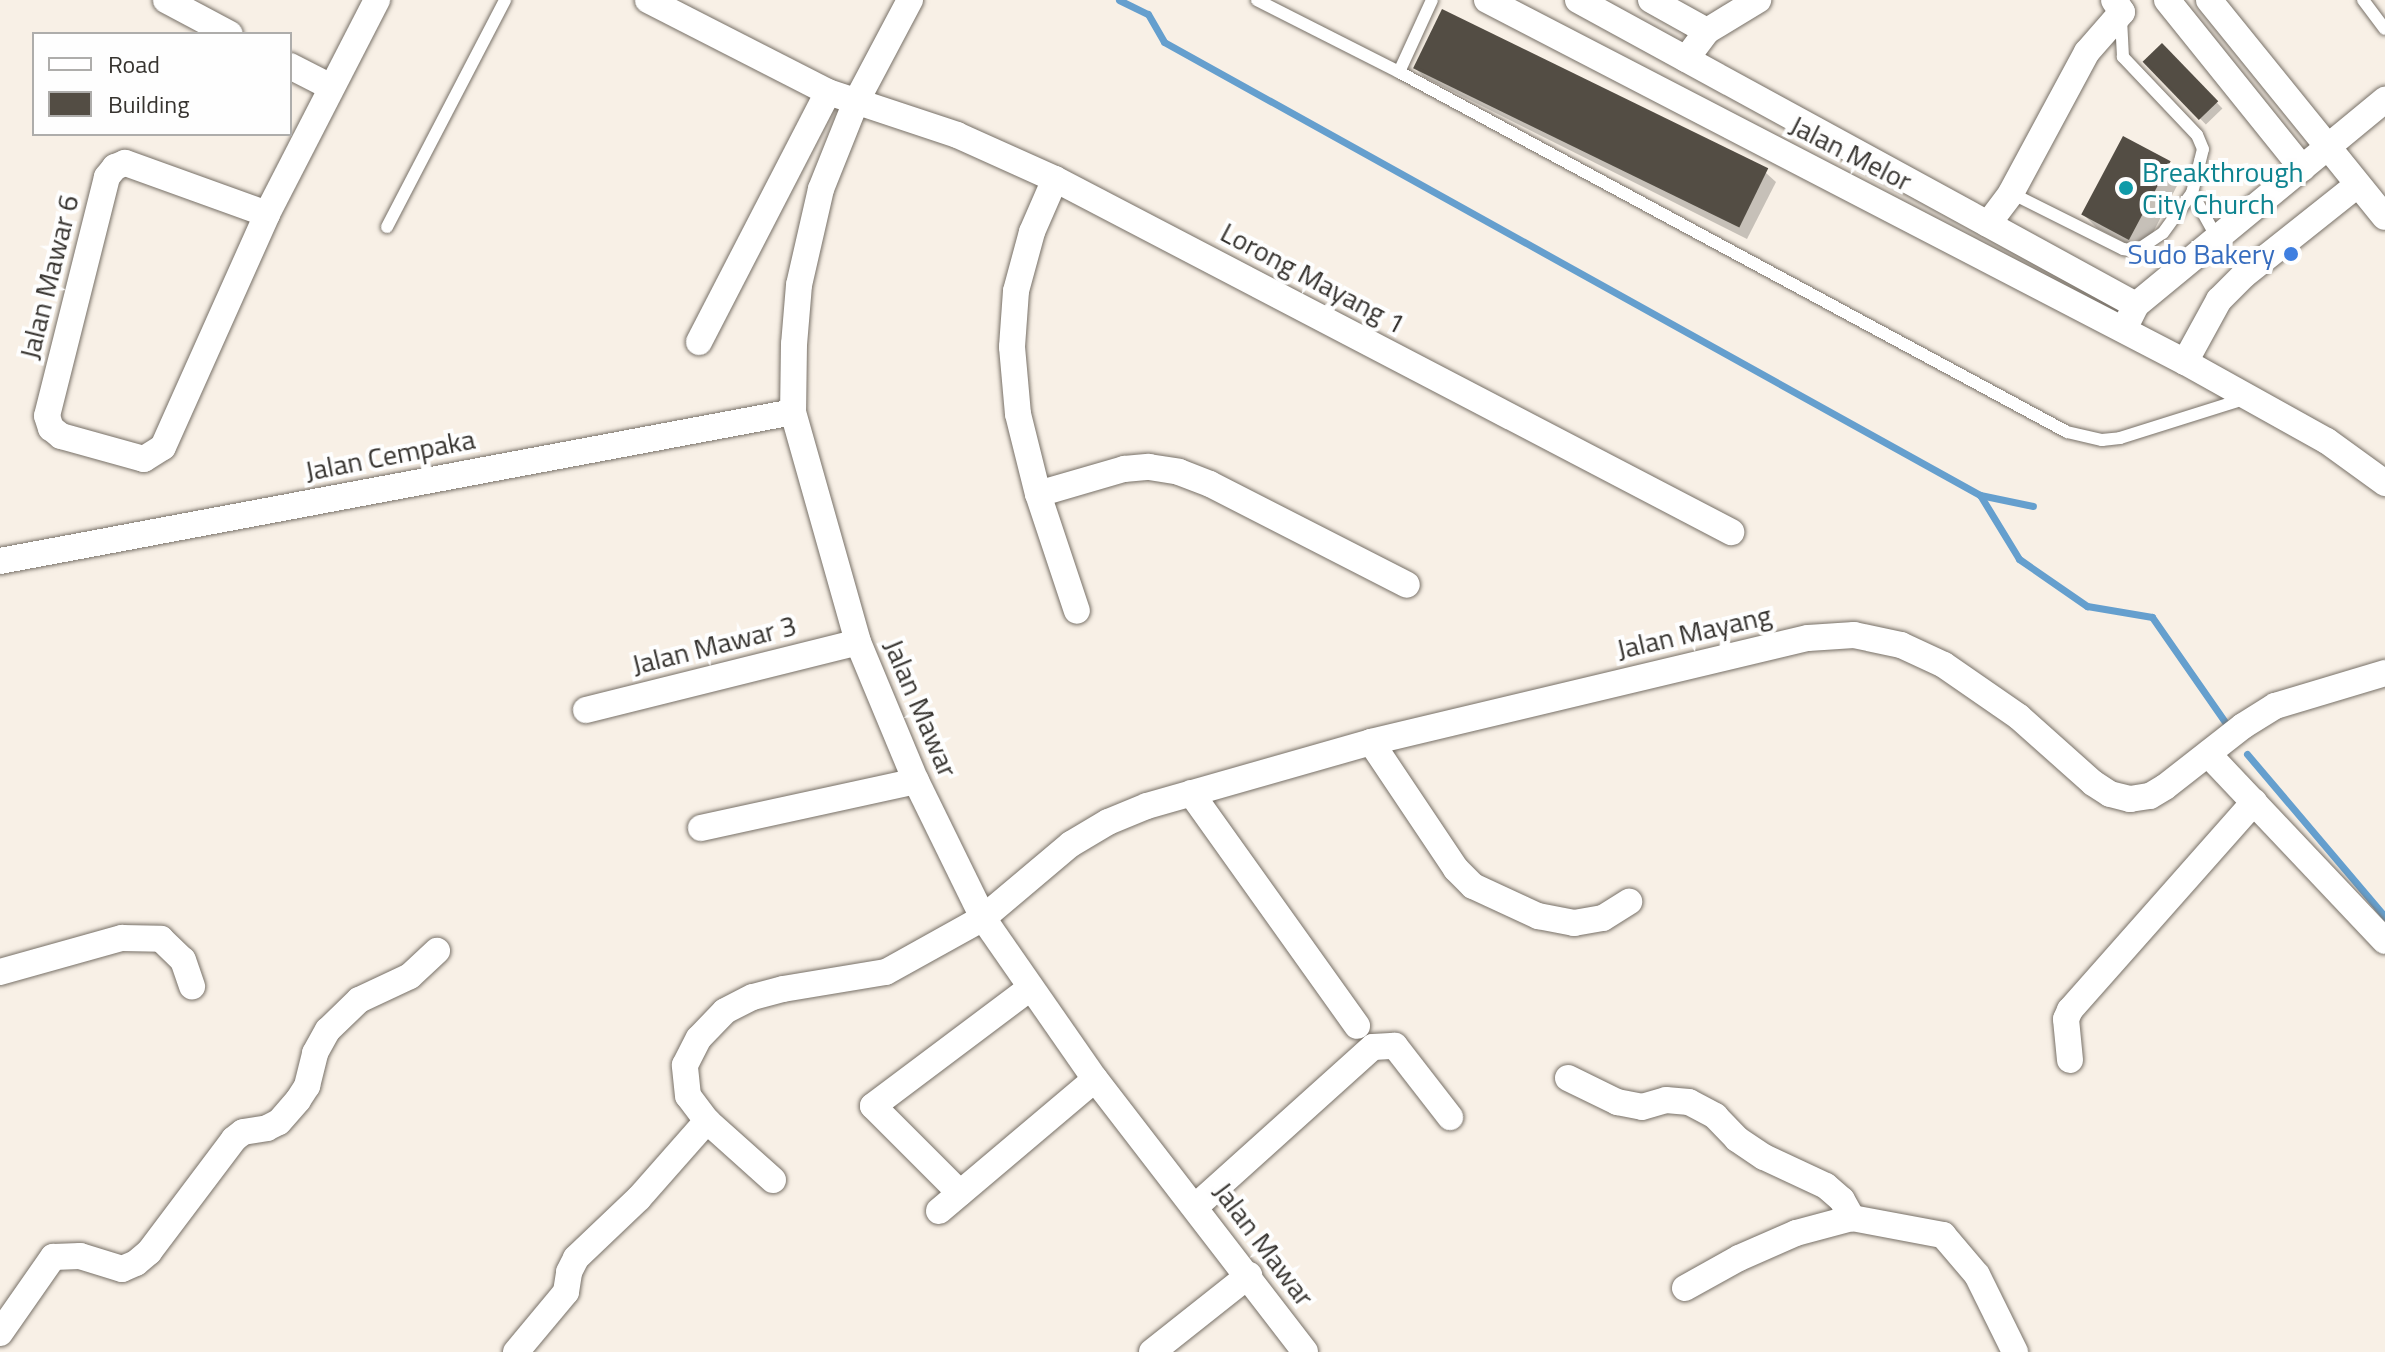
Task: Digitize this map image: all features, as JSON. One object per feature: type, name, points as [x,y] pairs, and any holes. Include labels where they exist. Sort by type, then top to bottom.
[{"type":"street","points":[[166,0],[226,32]]},
{"type":"street","name":"Jalan Mawar 6","points":[[267,214],[125,163],[115,167],[107,177],[47,416],[51,428],[61,436],[144,459],[163,447],[267,214],[377,0]]},
{"type":"street","name":"Lorong Mayang 1","points":[[648,0],[855,104],[957,135],[1055,179],[1731,532]]},
{"type":"street","name":"Jalan Mawar","points":[[909,0],[855,104],[821,189],[799,285],[793,412],[858,642],[916,781],[983,918],[1029,989],[1095,1079],[1249,1275],[1305,1352]]},
{"type":"street","name":"Jalan Melor","points":[[1487,0],[2185,362],[2327,441],[2385,483]]},
{"type":"street","name":"Jalan Melor","points":[[1578,0],[2136,305]]},
{"type":"street","points":[[1686,59],[1707,31],[1758,0]]},
{"type":"street","points":[[2167,0],[2302,168]]},
{"type":"street","points":[[2209,0],[2385,217]]},
{"type":"street","points":[[1663,2],[1707,31]]},
{"type":"street","points":[[1988,224],[2011,193],[2074,72],[2118,6]]},
{"type":"street","points":[[292,67],[331,87]]},
{"type":"street","points":[[699,342],[828,92]]},
{"type":"street","points":[[2123,331],[2136,305],[2385,100]]},
{"type":"street","points":[[1799,162],[1816,130]]},
{"type":"street","points":[[789,172],[821,189]]},
{"type":"street","points":[[1055,179],[1032,232],[1016,291],[1012,347],[1018,414],[1038,494],[1077,611]]},
{"type":"street","points":[[2185,362],[2219,300],[2244,275],[2357,185]]},
{"type":"street","name":"Jalan Cempaka","points":[[0,561],[793,412]]},
{"type":"street","points":[[1038,494],[1124,469],[1149,467],[1179,472],[1210,484],[1407,585]]},
{"type":"street","name":"Jalan Mayang","points":[[773,1180],[707,1121],[688,1096],[685,1065],[699,1038],[725,1011],[783,989],[886,972],[983,918],[1071,844],[1121,816],[1191,793],[1371,742],[1808,638],[1854,635],[1901,645],[1984,690],[2110,794],[2130,799],[2150,796],[2275,706],[2385,673]]},
{"type":"street","name":"Jalan Mawar 3","points":[[586,710],[858,642]]},
{"type":"street","points":[[1371,742],[1456,869],[1473,886],[1538,916],[1574,923],[1603,918],[1629,902]]},
{"type":"street","points":[[2208,754],[2385,941]]},
{"type":"street","points":[[701,828],[916,781]]},
{"type":"street","points":[[1191,793],[1357,1026]]},
{"type":"street","points":[[2070,1060],[2066,1019],[2070,1010],[2254,802]]},
{"type":"street","points":[[0,972],[122,938],[161,939],[183,960],[192,986]]},
{"type":"street","points":[[0,1333],[53,1257],[80,1256],[122,1269],[149,1252],[234,1139],[243,1132],[267,1128],[279,1122],[298,1100],[307,1086],[315,1053],[328,1030],[359,1000],[410,976],[437,951]]},
{"type":"street","points":[[960,1193],[873,1106],[1029,989]]},
{"type":"street","points":[[1195,1207],[1373,1047],[1395,1046],[1450,1117]]},
{"type":"street","points":[[1568,1078],[1617,1102],[1642,1107],[1666,1100],[1689,1102],[1715,1116],[1737,1139],[1764,1157],[1826,1186],[1842,1200],[1852,1218]]},
{"type":"street","points":[[939,1211],[1095,1079]]},
{"type":"street","points":[[516,1352],[566,1292],[569,1272],[576,1258],[639,1198],[707,1121]]},
{"type":"street","points":[[1685,1288],[1739,1258],[1796,1233],[1852,1218],[1943,1235],[1977,1275],[2015,1352]]},
{"type":"street","points":[[1152,1352],[1249,1275]]},
{"type":"lane","points":[[387,227],[505,0]]},
{"type":"lane","points":[[1257,0],[1399,72],[2067,432],[2102,440],[2120,438],[2247,398]]},
{"type":"lane","points":[[1399,72],[1432,0]]},
{"type":"lane","points":[[2363,0],[2385,29]]},
{"type":"lane","points":[[2011,193],[2123,249],[2136,251],[2163,233],[2192,193],[2203,149],[2197,135],[2123,57],[2118,6]]},
{"type":"lane","points":[[2192,193],[2217,238]]},
{"type":"building","points":[[1442,9],[1768,168],[1739,227],[1413,68]]},
{"type":"building","points":[[2162,43],[2218,101],[2199,120],[2143,62]]},
{"type":"building","name":"Breakthrough City Church","points":[[2123,136],[2171,161],[2129,240],[2081,215]]},
{"type":"waterway","points":[[1119,0],[1148,14],[1164,42],[1980,495],[2019,559],[2087,606],[2152,617],[2225,722]]},
{"type":"waterway","points":[[1980,495],[2033,506]]},
{"type":"waterway","points":[[2247,754],[2385,917]]},
{"type":"place","name":"Breakthrough City Church","points":[[2126,188]]},
{"type":"place","name":"Sudo Bakery","points":[[2291,254]]}]
